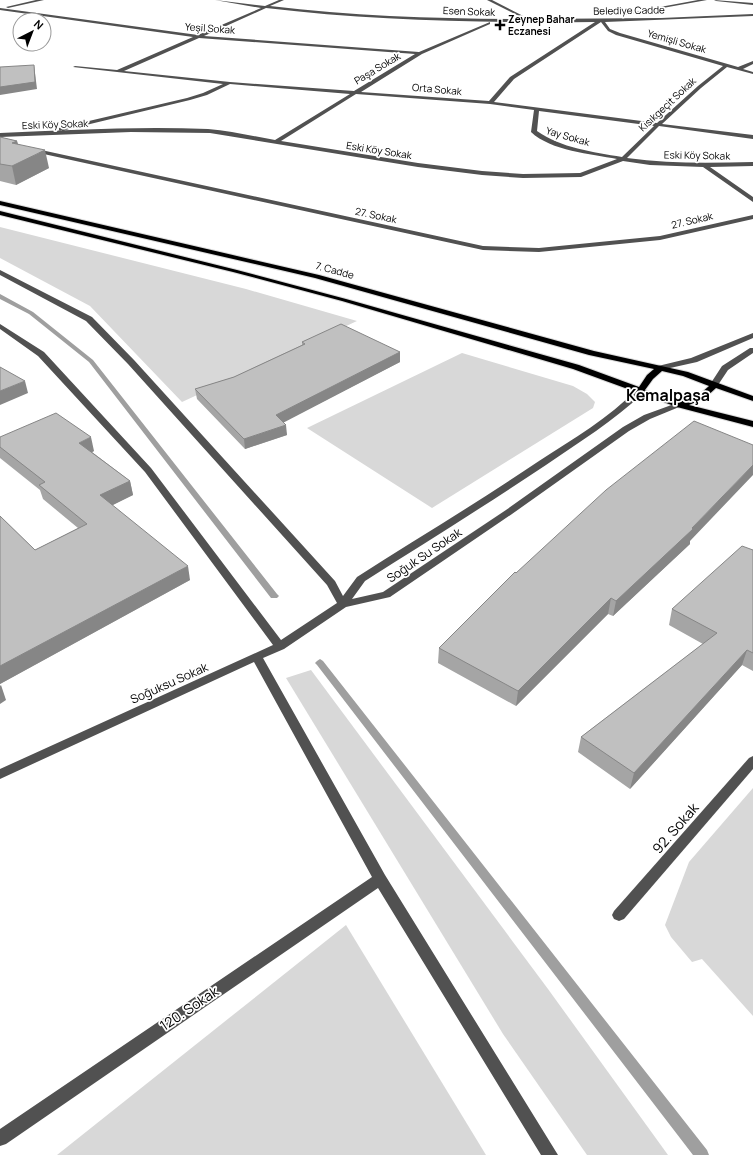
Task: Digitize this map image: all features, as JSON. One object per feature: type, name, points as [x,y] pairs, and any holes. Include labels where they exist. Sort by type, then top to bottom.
[{"type":"main road","name":"7. Cadde","points":[[0,203],[317,276],[592,353],[685,374],[713,386]]},
{"type":"main road","points":[[0,213],[236,271],[337,298],[576,367],[680,405],[753,424]]},
{"type":"main road","points":[[640,391],[650,377],[661,368]]},
{"type":"main road","points":[[680,405],[708,393],[713,386],[753,399]]},
{"type":"street","points":[[0,9],[42,0]]},
{"type":"street","name":"Esen Sokak","points":[[217,0],[266,8],[333,13],[494,21],[529,20]]},
{"type":"street","points":[[118,72],[197,36],[282,0]]},
{"type":"street","points":[[489,0],[529,20]]},
{"type":"street","points":[[490,103],[512,78],[602,20],[704,0]]},
{"type":"street","points":[[716,0],[753,4]]},
{"type":"street","name":"Yeşil Sokak","points":[[0,9],[197,36],[420,53]]},
{"type":"street","name":"Belediye Cadde","points":[[529,20],[602,20],[753,15]]},
{"type":"street","name":"Yemişli Sokak","points":[[602,20],[609,30],[618,34],[753,73]]},
{"type":"street","name":"Paşa Sokak","points":[[275,142],[420,53],[474,28],[494,21]]},
{"type":"street","points":[[740,68],[753,62]]},
{"type":"street","name":"Kısıkgeçit Sokak","points":[[623,159],[706,80],[727,65]]},
{"type":"street","name":"Orta Sokak","points":[[75,67],[230,82],[490,103],[753,137]]},
{"type":"street","points":[[50,132],[205,94],[230,82]]},
{"type":"street","name":"Yay Sokak","points":[[537,108],[534,132],[540,138],[554,143],[623,159]]},
{"type":"street","name":"Eski Köy Sokak","points":[[0,135],[50,132],[210,131],[426,166],[482,173],[523,176],[581,174],[623,159],[650,163],[704,165],[753,164]]},
{"type":"street","points":[[0,140],[7,143]]},
{"type":"street","name":"27. Sokak","points":[[27,148],[483,248],[538,250],[660,238],[753,216]]},
{"type":"street","points":[[704,165],[753,200]]},
{"type":"street","points":[[0,272],[89,320],[131,362],[331,583],[343,604]]},
{"type":"street","points":[[0,326],[41,354],[148,470],[280,646]]},
{"type":"street","points":[[661,368],[694,360],[753,335]]},
{"type":"street","points":[[713,386],[725,368],[753,350]]},
{"type":"street","name":"Soğuk Su Sokak","points":[[343,604],[360,579],[508,486],[592,430],[627,404],[640,391]]},
{"type":"street","name":"Soğuk Su Sokak","points":[[343,604],[386,595],[509,512],[626,429],[647,417],[680,405]]},
{"type":"street","name":"Soğuksu Sokak","points":[[0,774],[280,646],[343,604]]},
{"type":"street","points":[[256,657],[380,879],[550,1155]]},
{"type":"street","name":"92. Sokak","points":[[619,915],[753,761]]},
{"type":"street","name":"120. Sokak","points":[[0,1138],[380,879]]},
{"type":"shaded area","points":[[0,227],[246,289],[357,321],[182,402],[90,306],[0,258]]},
{"type":"shaded area","points":[[462,353],[573,386],[587,394],[595,402],[593,408],[432,508],[307,428]]},
{"type":"shaded area","points":[[311,670],[548,989],[668,1155],[587,1155],[503,1034],[286,678]]},
{"type":"shaded area","points":[[753,788],[753,1016],[702,959],[692,962],[671,937],[665,925],[689,862]]},
{"type":"shaded area","points":[[346,925],[486,1155],[57,1155]]},
{"type":"building","points":[[34,65],[35,82],[0,87],[0,67]]},
{"type":"building","points":[[0,137],[17,141],[12,143],[45,150],[12,166],[0,164]]},
{"type":"building","points":[[341,324],[400,352],[276,415],[286,425],[244,439],[195,389],[234,377],[305,344],[302,342]]},
{"type":"building","points":[[0,367],[25,381],[0,391]]},
{"type":"building","points":[[56,413],[91,437],[79,443],[130,481],[100,495],[188,566],[0,666],[0,516],[35,550],[87,524],[39,485],[45,482],[0,447],[0,437]]},
{"type":"building","points":[[694,421],[753,445],[753,465],[692,528],[693,529],[616,601],[611,598],[518,691],[439,648],[515,572],[516,573],[606,490]]},
{"type":"building","points":[[742,546],[753,550],[753,653],[747,650],[634,773],[581,737],[717,633],[672,609]]},
{"type":"waterway","points":[[0,296],[31,313],[91,361],[274,596]]},
{"type":"waterway","points":[[320,663],[702,1155]]},
{"type":"place","name":"Zeynep Bahar Eczanesi","points":[[500,25]]},
{"type":"district","name":"Kemalpaşa","points":[[668,395]]}]
